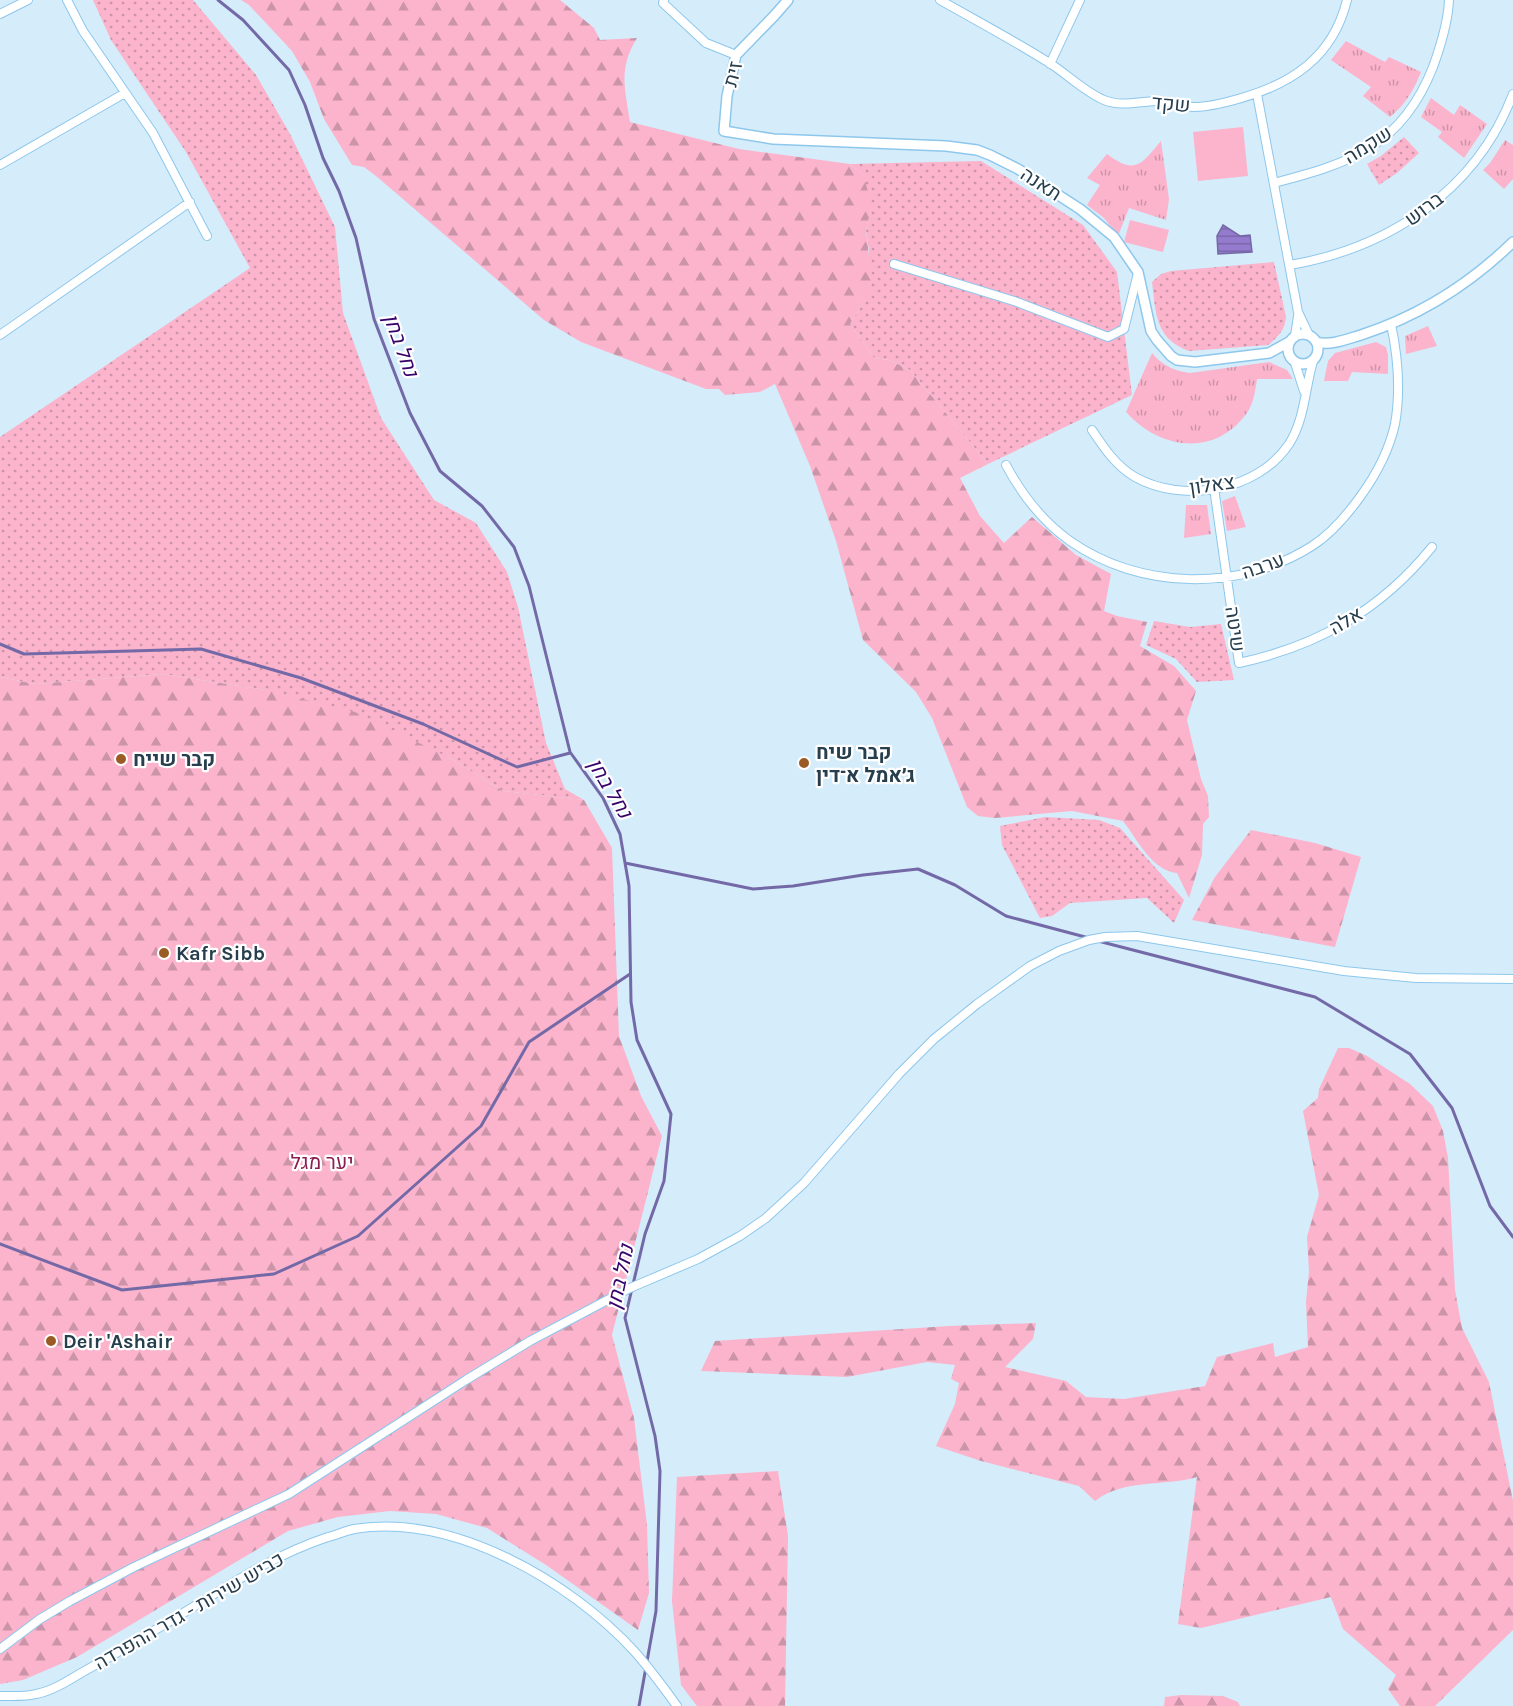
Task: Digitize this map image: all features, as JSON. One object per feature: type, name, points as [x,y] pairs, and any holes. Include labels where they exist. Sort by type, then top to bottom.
[{"type":"street","points":[[0,14],[27,0]]},
{"type":"street","points":[[67,0],[83,31],[153,133],[207,236]]},
{"type":"street","points":[[664,0],[663,3],[706,43],[736,55]]},
{"type":"street","name":"זית","points":[[724,131],[727,96],[736,55],[788,0]]},
{"type":"street","name":"שקד","points":[[940,0],[1050,64],[1092,93],[1113,103],[1166,101],[1184,106],[1203,106],[1257,94],[1287,81],[1307,66],[1337,30],[1347,0]]},
{"type":"street","points":[[1050,64],[1080,0]]},
{"type":"street","name":"שקמה","points":[[1274,183],[1346,160],[1382,140],[1398,126],[1419,99],[1427,82],[1444,33],[1449,0]]},
{"type":"street","points":[[0,165],[125,93]]},
{"type":"street","points":[[1257,94],[1298,312],[1318,346],[1315,358]]},
{"type":"street","name":"ברוש","points":[[1290,265],[1323,260],[1371,242],[1395,230],[1433,204],[1466,171],[1491,137],[1513,94]]},
{"type":"street","name":"תאנה","points":[[724,131],[773,139],[946,146],[990,154],[1018,169],[1092,218],[1122,246],[1138,272],[1151,331],[1171,356],[1177,360],[1195,362],[1269,353],[1280,354],[1293,361]]},
{"type":"street","points":[[0,335],[190,202]]},
{"type":"street","points":[[1292,339],[1304,334],[1327,344],[1391,324],[1444,298],[1478,274],[1513,243]]},
{"type":"street","points":[[894,264],[1017,302],[1108,337],[1124,328],[1138,272]]},
{"type":"street","points":[[1298,312],[1288,351],[1293,361],[1304,365],[1335,342]]},
{"type":"street","name":"ערבה","points":[[1006,465],[1017,486],[1042,517],[1070,541],[1117,566],[1158,577],[1193,580],[1227,578],[1283,560],[1312,546],[1340,522],[1366,489],[1379,467],[1395,425],[1399,381],[1398,359],[1391,324]]},
{"type":"street","name":"תאנה","points":[[1269,353],[1292,339]]},
{"type":"street","name":"צאלון","points":[[1092,430],[1113,459],[1137,478],[1167,488],[1200,490],[1230,486],[1247,479],[1276,459],[1288,446],[1301,417],[1315,358]]},
{"type":"street","name":"צאלון","points":[[1293,361],[1305,395]]},
{"type":"street","name":"שיטה","points":[[1214,489],[1239,663]]},
{"type":"street","name":"אלה","points":[[1239,663],[1264,658],[1292,648],[1361,614],[1400,583],[1432,547]]},
{"type":"street","points":[[0,1649],[40,1619],[79,1597],[134,1568],[289,1494],[530,1341],[630,1288],[698,1258],[740,1236],[766,1218],[804,1183],[899,1074],[934,1039],[976,1004],[1030,966],[1059,951],[1097,938],[1137,936],[1344,971],[1416,978],[1513,979]]},
{"type":"street","name":"כביש שירות - גדר ההפרדה","points":[[0,1696],[36,1694],[61,1684],[186,1612],[250,1571],[307,1544],[352,1530],[385,1526],[424,1530],[478,1544],[558,1587],[607,1625],[635,1652],[677,1706]]},
{"type":"green space","points":[[93,0],[193,0],[256,75],[289,132],[335,227],[343,313],[381,418],[434,500],[476,523],[507,572],[518,607],[546,743],[565,789],[584,800],[503,791],[450,758],[266,690],[163,674],[35,684],[0,677],[0,437],[250,268],[186,152],[111,40]]},
{"type":"green space","points":[[241,0],[560,0],[594,28],[600,40],[637,38],[627,59],[624,79],[630,122],[739,149],[850,164],[863,174],[870,199],[866,230],[872,283],[866,299],[850,324],[874,358],[889,360],[910,370],[988,464],[960,478],[980,516],[1004,543],[1032,517],[1076,555],[1111,574],[1104,611],[1147,622],[1140,646],[1174,666],[1196,691],[1187,720],[1201,779],[1208,796],[1209,817],[1203,824],[1202,855],[1189,898],[1177,873],[1168,871],[1152,860],[1123,821],[1072,811],[995,818],[978,816],[967,807],[932,718],[916,692],[863,640],[836,541],[810,466],[775,384],[760,392],[725,395],[719,389],[706,389],[581,342],[544,320],[376,176],[364,167],[352,165],[324,119],[310,82],[292,51],[249,5]]},
{"type":"green space","points":[[1346,41],[1385,62],[1389,57],[1421,72],[1409,97],[1390,117],[1363,96],[1371,87],[1331,60]]},
{"type":"green space","points":[[1431,98],[1454,115],[1460,105],[1487,124],[1464,158],[1438,137],[1442,132],[1421,117]]},
{"type":"green space","points":[[1243,127],[1248,176],[1198,181],[1193,132]]},
{"type":"green space","points":[[1404,137],[1419,153],[1397,173],[1379,185],[1367,164]]},
{"type":"green space","points":[[1505,140],[1513,145],[1513,179],[1504,189],[1483,170]]},
{"type":"green space","points":[[1161,141],[1169,199],[1166,220],[1129,208],[1118,236],[1104,218],[1087,205],[1100,185],[1087,178],[1107,154],[1124,164],[1137,164],[1143,161]]},
{"type":"green space","points":[[981,161],[1083,225],[1117,272],[1132,395],[988,464],[910,370],[889,360],[874,358],[850,324],[866,299],[869,250],[866,230],[870,212],[863,174],[850,164]]},
{"type":"green space","points":[[1130,220],[1169,230],[1163,252],[1124,242]]},
{"type":"green space","points":[[1274,262],[1286,317],[1280,333],[1268,345],[1189,351],[1169,340],[1163,332],[1156,314],[1152,282],[1161,274],[1171,271]]},
{"type":"green space","points":[[1428,326],[1437,346],[1406,354],[1405,336]]},
{"type":"green space","points":[[1376,342],[1386,347],[1388,374],[1352,372],[1348,381],[1324,381],[1328,361],[1335,353]]},
{"type":"green space","points":[[1152,353],[1164,364],[1184,372],[1269,362],[1287,370],[1293,379],[1257,379],[1249,409],[1230,431],[1215,439],[1200,443],[1184,443],[1168,440],[1153,433],[1126,412]]},
{"type":"green space","points":[[1235,496],[1246,527],[1227,531],[1222,501]]},
{"type":"green space","points":[[1186,505],[1207,505],[1211,534],[1184,538]]},
{"type":"green space","points":[[1154,621],[1190,627],[1221,624],[1234,680],[1197,682],[1176,659],[1146,645]]},
{"type":"green space","name":"יער מגל","points":[[163,674],[266,690],[355,712],[450,758],[503,791],[584,800],[612,848],[619,1036],[641,1096],[662,1136],[612,1335],[634,1418],[647,1525],[649,1593],[638,1630],[546,1565],[487,1528],[436,1514],[390,1511],[338,1517],[288,1531],[77,1657],[23,1680],[0,1684],[0,677],[35,684]]},
{"type":"green space","points":[[1045,817],[1099,820],[1120,828],[1184,900],[1174,923],[1147,898],[1070,903],[1052,916],[1040,918],[1002,845],[1000,826]]},
{"type":"green space","points":[[1251,830],[1315,843],[1361,857],[1335,947],[1192,920],[1215,877]]},
{"type":"green space","points":[[1338,1048],[1349,1048],[1367,1056],[1410,1084],[1433,1106],[1443,1131],[1448,1158],[1455,1290],[1462,1328],[1489,1382],[1513,1501],[1513,1630],[1435,1706],[1400,1706],[1388,1689],[1396,1675],[1343,1629],[1331,1597],[1201,1628],[1178,1624],[1197,1477],[1131,1486],[1107,1494],[1095,1501],[1079,1486],[981,1461],[936,1446],[955,1404],[959,1383],[951,1379],[955,1365],[927,1362],[847,1377],[701,1371],[715,1341],[949,1326],[1036,1323],[1033,1339],[1005,1367],[1066,1381],[1086,1397],[1124,1399],[1205,1386],[1217,1357],[1273,1343],[1275,1357],[1308,1347],[1307,1237],[1319,1195],[1303,1111],[1318,1098],[1319,1089]]},
{"type":"green space","points":[[778,1471],[788,1536],[785,1706],[697,1706],[681,1685],[672,1601],[677,1477]]},
{"type":"green space","points":[[1223,1696],[1238,1702],[1240,1706],[1164,1706],[1165,1697]]},
{"type":"shaded area","points":[[1223,225],[1240,236],[1250,235],[1252,252],[1218,254],[1217,236]]},
{"type":"waterway","name":"נחל בחן","points":[[218,0],[243,20],[289,70],[305,105],[323,158],[339,191],[356,238],[374,319],[410,413],[440,471],[482,506],[514,547],[529,586],[570,752],[603,798],[620,834],[629,886],[631,1002],[637,1040],[671,1114],[664,1181],[645,1234],[625,1318],[655,1436],[660,1471],[656,1611],[639,1706]]},
{"type":"waterway","points":[[0,644],[24,654],[201,649],[301,678],[423,724],[517,767],[570,753]]},
{"type":"waterway","points":[[625,863],[753,889],[793,886],[918,869],[955,885],[1006,916],[1089,938]]},
{"type":"waterway","points":[[1098,941],[1315,997],[1410,1054],[1452,1108],[1490,1206],[1513,1237]]},
{"type":"waterway","points":[[0,1244],[122,1290],[274,1274],[358,1236],[481,1126],[529,1042],[630,974]]},
{"type":"place","name":"קבר שייח","points":[[121,759]]},
{"type":"place","name":"קבר שיח ג׳אמל א־דין","points":[[804,763]]},
{"type":"place","name":"Kafr Sibb","points":[[164,953]]},
{"type":"place","name":"Deir 'Ashair","points":[[51,1341]]}]
